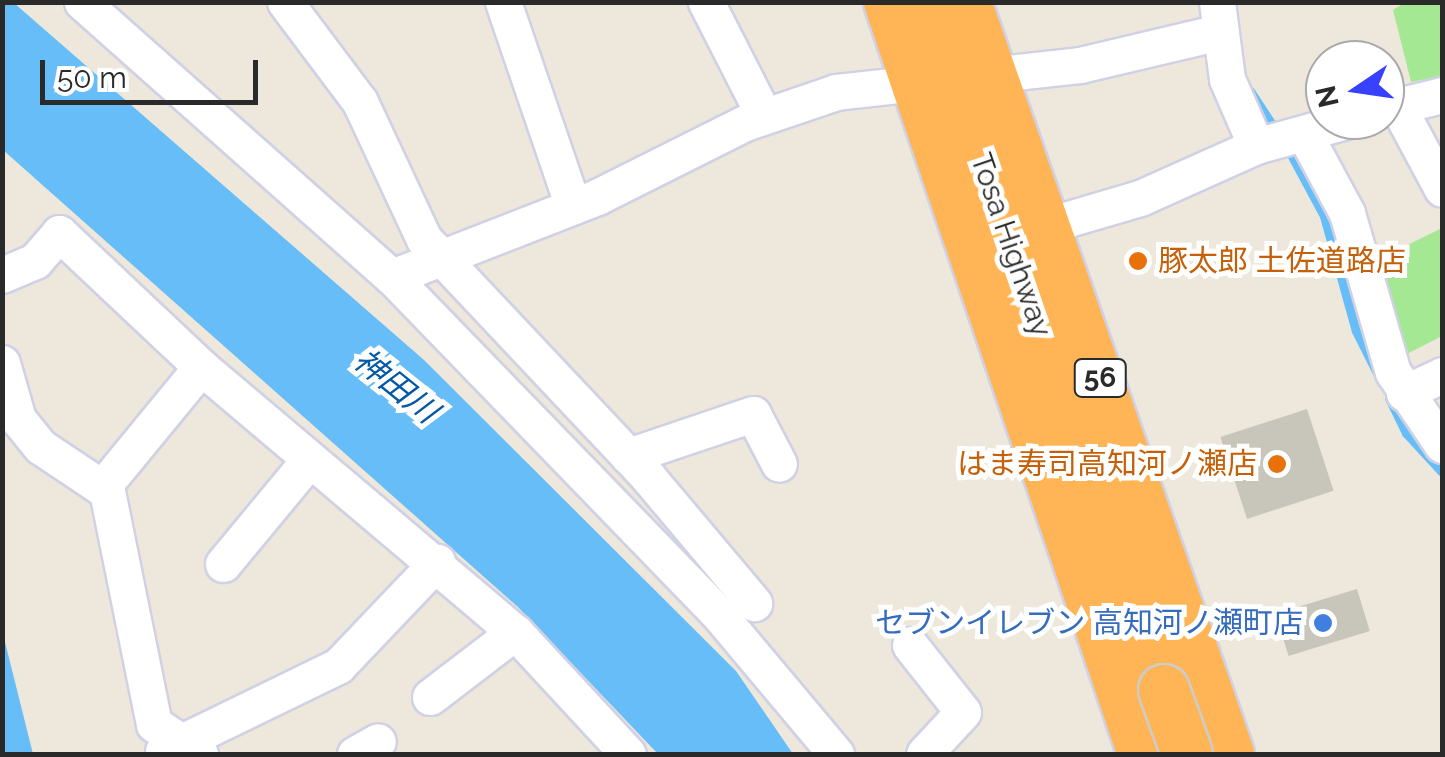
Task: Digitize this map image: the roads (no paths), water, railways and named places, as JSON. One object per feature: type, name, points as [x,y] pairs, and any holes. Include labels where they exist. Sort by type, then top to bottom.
[{"type":"highway","name":"56","points":[[890,2],[952,76],[1048,225],[1211,742]]},
{"type":"highway","name":"Tosa Highway","points":[[913,2],[952,76]]},
{"type":"highway","name":"Tosa Highway","points":[[938,2],[952,76],[1164,690],[1211,742]]},
{"type":"highway","name":"56","points":[[966,2],[952,76],[1141,748]]},
{"type":"street","points":[[82,2],[392,278],[708,604],[836,754]]},
{"type":"street","points":[[285,2],[360,102],[424,240],[628,456],[754,603]]},
{"type":"street","points":[[502,2],[573,206]]},
{"type":"street","points":[[706,2],[764,116]]},
{"type":"street","points":[[392,278],[573,206],[764,116],[952,76],[1080,65],[1218,17],[1227,79],[1346,213],[1370,312],[1404,393],[1442,445]]},
{"type":"street","points":[[1405,104],[1442,95]]},
{"type":"street","points":[[1405,130],[1442,189]]},
{"type":"street","points":[[1048,225],[1140,198],[1305,134]]},
{"type":"street","points":[[2,275],[36,260],[59,233],[200,366],[437,562],[515,632],[628,754]]},
{"type":"street","points":[[2,363],[18,419],[40,447],[107,492],[154,724],[179,750],[338,666],[437,562]]},
{"type":"street","points":[[114,474],[200,366]]},
{"type":"street","points":[[1404,393],[1442,375]]},
{"type":"street","points":[[628,456],[754,414],[779,464]]},
{"type":"street","points":[[224,564],[310,459]]},
{"type":"street","points":[[430,698],[515,632]]},
{"type":"street","points":[[910,645],[963,712],[924,754]]},
{"type":"street","points":[[1141,748],[1211,742]]},
{"type":"water","name":"神田川","points":[[3,2],[14,3],[424,360],[736,671],[793,754],[658,754],[519,608],[3,150]]},
{"type":"water","points":[[3,634],[33,754],[3,754]]},
{"type":"waterway","points":[[1250,91],[1277,132]]},
{"type":"waterway","points":[[1286,145],[1324,216],[1356,331],[1378,375]]},
{"type":"waterway","points":[[1389,398],[1406,433],[1442,472]]},
{"type":"place","name":"豚太郎 土佐道路店","points":[[1138,261]]},
{"type":"place","name":"はま寿司高知河ノ瀬店","points":[[1277,464]]},
{"type":"place","name":"セブンイレブン 高知河ノ瀬町店","points":[[1323,623]]}]
